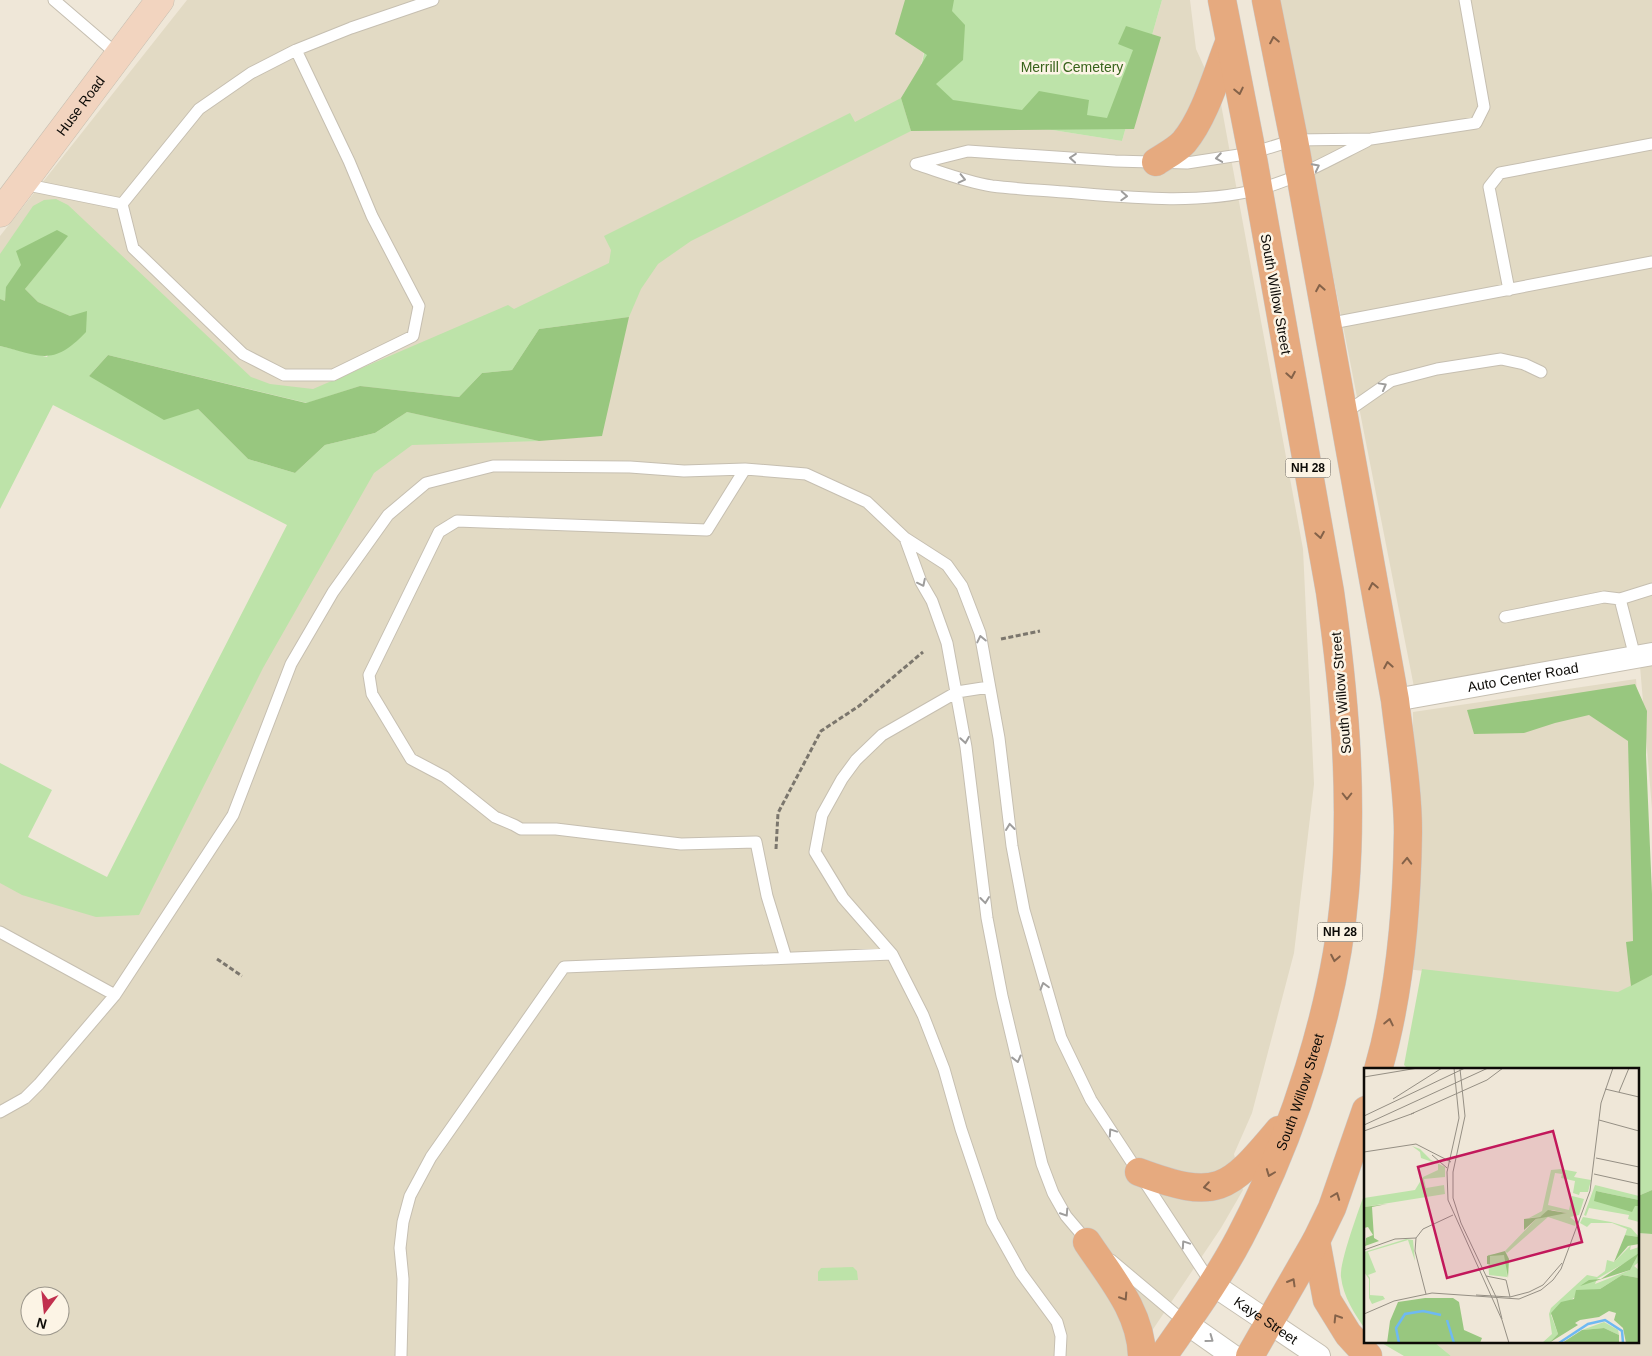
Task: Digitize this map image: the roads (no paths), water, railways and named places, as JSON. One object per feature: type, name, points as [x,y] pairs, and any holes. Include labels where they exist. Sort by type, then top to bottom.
[{"type":"main road","name":"South Willow Street","points":[[1164,1356],[1240,1238],[1264,1189],[1294,1112],[1330,989],[1345,891],[1348,839],[1347,748],[1338,648],[1330,592],[1257,190],[1252,153],[1222,0]]},
{"type":"main road","name":"NH 28","points":[[1266,0],[1294,140],[1395,700],[1408,831],[1406,887],[1394,1000],[1378,1068]]},
{"type":"main road","points":[[1156,162],[1184,142],[1188,136],[1199,116],[1229,43]]},
{"type":"main road","points":[[1139,1172],[1190,1188],[1206,1188],[1221,1184],[1250,1165],[1294,1112]]},
{"type":"main road","points":[[1250,1356],[1316,1241],[1360,1144],[1364,1121]]},
{"type":"main road","points":[[1316,1241],[1327,1300],[1348,1334],[1368,1356]]},
{"type":"main road","points":[[1087,1242],[1132,1309],[1142,1340],[1142,1356]]},
{"type":"street","name":"Huse Road","points":[[0,213],[160,0]]},
{"type":"street","name":"Auto Center Road","points":[[1395,700],[1643,655]]},
{"type":"street","name":"Kaye Street","points":[[1212,1284],[1319,1356]]},
{"type":"street","points":[[1186,1323],[1233,1356]]},
{"type":"lane","points":[[54,0],[118,55]]},
{"type":"lane","points":[[122,204],[199,109],[251,73],[296,50],[433,0]]},
{"type":"lane","points":[[1371,139],[1299,175],[1257,190],[1227,195],[1171,198],[992,186],[916,164],[968,151],[1187,163],[1252,153],[1294,140],[1371,139],[1476,123],[1484,107],[1465,0]]},
{"type":"lane","points":[[122,204],[133,248],[243,354],[284,375],[334,375],[413,336],[419,306],[372,216],[349,161],[296,50]]},
{"type":"lane","points":[[1508,290],[1489,187],[1500,173],[1652,144]]},
{"type":"lane","points":[[23,184],[122,204]]},
{"type":"lane","points":[[1326,324],[1652,262]]},
{"type":"lane","points":[[1343,414],[1391,382],[1437,369],[1501,358],[1524,364],[1541,372]]},
{"type":"lane","points":[[0,1112],[25,1098],[39,1084],[115,995],[233,816],[291,664],[333,592],[388,515],[426,483],[493,466],[630,467],[684,470],[745,468],[806,474],[867,502],[905,538],[947,565],[962,586],[980,633],[999,738],[1012,846],[1020,892],[1046,991],[1061,1038],[1091,1100],[1212,1284]]},
{"type":"lane","points":[[745,468],[707,530],[457,522],[439,532],[370,675],[372,694],[411,759],[445,777],[495,817],[508,823],[521,828],[556,829],[681,844],[756,842],[767,896],[786,958]]},
{"type":"lane","points":[[905,538],[921,582],[932,601],[947,643],[966,747],[987,918],[1002,996],[1042,1164],[1053,1193],[1066,1216],[1087,1242],[1165,1303],[1186,1323]]},
{"type":"lane","points":[[1505,617],[1604,598],[1620,599],[1652,589]]},
{"type":"lane","points":[[1620,599],[1643,655]]},
{"type":"lane","points":[[989,687],[957,692],[882,735],[851,766],[822,815],[815,852],[843,898],[892,954],[923,1015],[944,1069],[961,1129],[992,1221],[1021,1274],[1057,1322],[1061,1336],[1060,1356]]},
{"type":"lane","points":[[0,932],[115,995]]},
{"type":"lane","points":[[402,1356],[403,1279],[400,1248],[403,1222],[410,1196],[432,1157],[564,967],[892,954]]},
{"type":"park label","name":"Merrill Cemetery","points":[[1072,67]]}]
